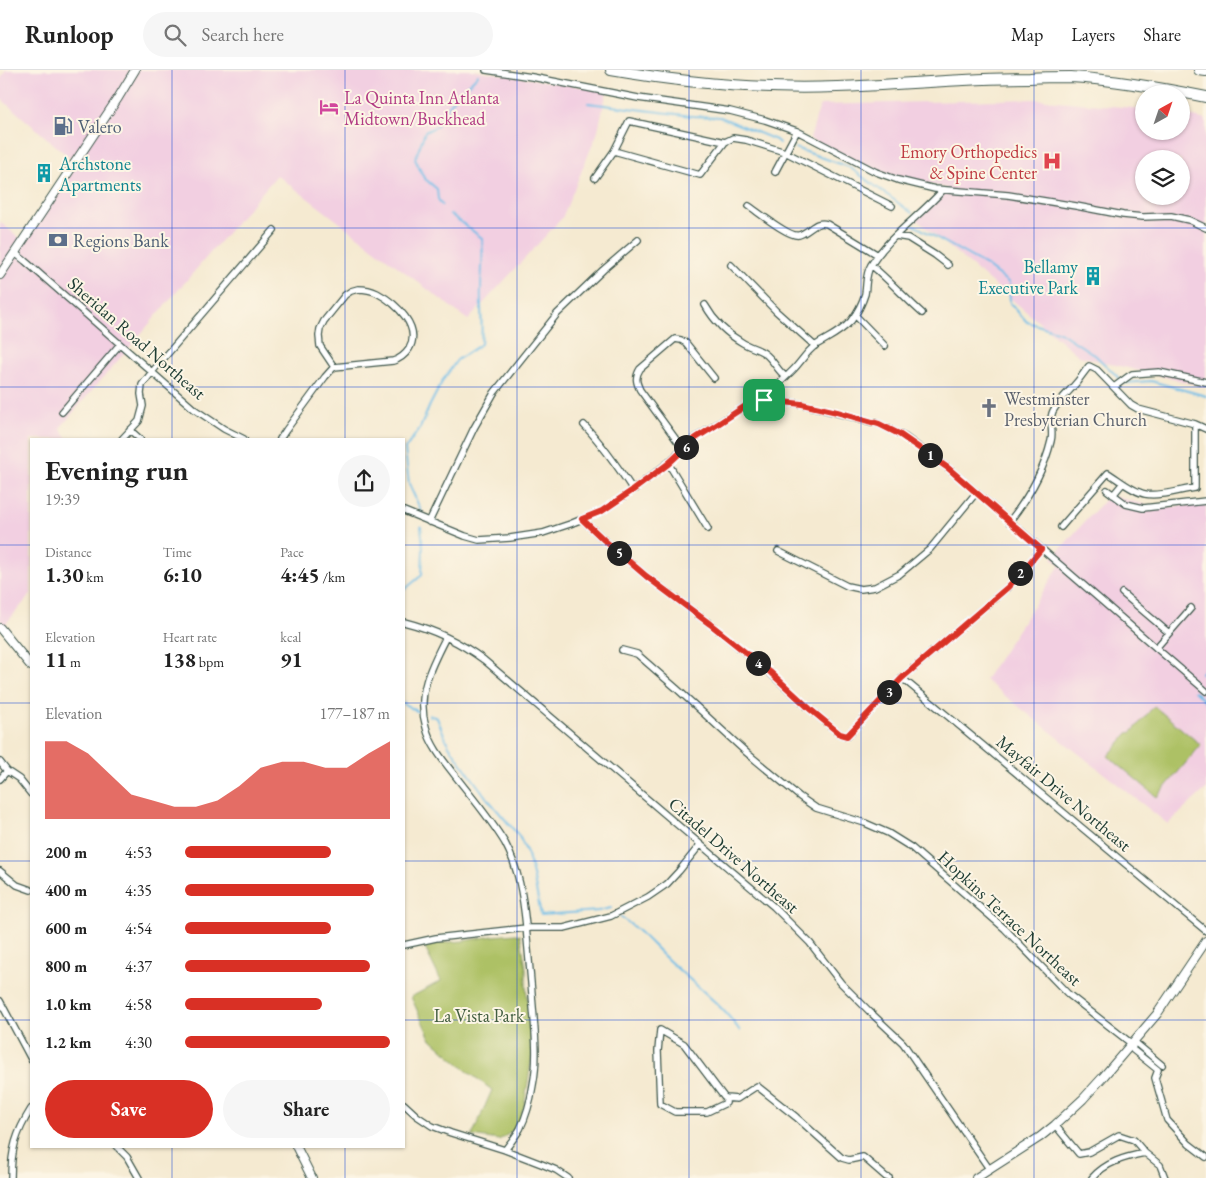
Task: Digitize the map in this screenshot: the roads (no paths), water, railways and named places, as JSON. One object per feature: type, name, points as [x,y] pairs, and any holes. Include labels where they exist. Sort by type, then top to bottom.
[{"type":"highway","points":[[611,70],[637,75],[732,86],[780,87],[837,87],[1004,78],[1071,77],[1120,82],[1206,97]]},
{"type":"highway","points":[[1199,70],[1206,72]]},
{"type":"main road","points":[[0,275],[135,70]]},
{"type":"main road","points":[[1,633],[30,665]]},
{"type":"main road","points":[[976,1178],[1040,1137],[1083,1099],[1157,1014],[1206,941]]},
{"type":"main road","points":[[297,1148],[312,1178]]},
{"type":"street","points":[[486,70],[638,98],[730,111],[765,120],[797,131],[876,172],[898,180],[942,190],[1008,195],[1123,215],[1143,217],[1172,216],[1189,220],[1206,228]]},
{"type":"street","points":[[595,178],[614,151],[629,121],[726,142]]},
{"type":"street","points":[[775,172],[797,131]]},
{"type":"street","points":[[614,151],[700,175],[726,142],[733,138],[746,140],[785,152],[892,206]]},
{"type":"street","points":[[764,400],[815,346],[834,336],[850,322],[860,308],[871,265],[878,255],[942,190]]},
{"type":"street","points":[[749,206],[792,235],[799,235],[815,224],[822,222],[878,255]]},
{"type":"street","points":[[123,438],[139,421],[143,406],[142,386],[152,372],[274,230]]},
{"type":"street","points":[[896,236],[908,238],[948,265]]},
{"type":"street","points":[[429,522],[474,428],[494,393],[557,314],[638,240]]},
{"type":"street","name":"Sheridan Road Northeast","points":[[14,254],[25,261],[203,415],[242,438]]},
{"type":"street","points":[[732,265],[776,311],[815,346]]},
{"type":"street","points":[[871,265],[922,312]]},
{"type":"street","points":[[281,438],[334,367],[400,359],[412,343],[413,334],[410,324],[403,314],[376,292],[358,289],[351,291],[334,308],[320,329],[320,346],[334,367]]},
{"type":"street","points":[[705,305],[726,332],[744,344],[763,352],[772,359],[785,376]]},
{"type":"street","points":[[855,315],[885,346]]},
{"type":"street","points":[[683,449],[640,390],[636,383],[636,376],[640,369],[675,338],[686,343],[714,378]]},
{"type":"street","points":[[62,412],[120,344]]},
{"type":"street","points":[[1009,522],[1023,503],[1042,470],[1051,441],[1050,418],[1054,410],[1088,366],[1097,370],[1138,409],[1206,429]]},
{"type":"street","points":[[1114,387],[1132,374],[1159,372],[1206,382]]},
{"type":"street","points":[[405,511],[479,540],[543,533],[602,511],[668,464],[696,438],[750,403],[764,400],[802,404],[879,424],[905,437],[948,468],[1156,648],[1205,687]]},
{"type":"street","points":[[1061,527],[1108,473],[1143,494],[1155,495],[1195,488],[1194,424]]},
{"type":"street","points":[[584,425],[593,434],[633,490]]},
{"type":"street","points":[[130,430],[139,438]]},
{"type":"street","points":[[668,464],[708,529]]},
{"type":"street","points":[[1113,495],[1123,482]]},
{"type":"street","points":[[1107,490],[1126,504],[1143,508],[1206,501]]},
{"type":"street","points":[[778,551],[847,586],[861,589],[875,588],[900,574],[930,549],[976,493]]},
{"type":"street","points":[[582,519],[646,576],[770,672],[840,734],[847,736],[902,678],[1008,587],[1041,549]]},
{"type":"street","points":[[1122,593],[1169,633]]},
{"type":"street","points":[[1156,648],[1191,608]]},
{"type":"street","name":"Citadel Drive Northeast","points":[[405,622],[446,637],[484,660],[774,907],[810,943],[841,982],[903,1043],[990,1170]]},
{"type":"street","points":[[446,637],[429,670],[425,687],[423,712],[426,728],[437,751],[495,827],[511,855],[520,884],[526,928],[536,1063],[533,1085],[523,1123],[505,1150]]},
{"type":"street","name":"Hopkins Terrace Northeast","points":[[622,650],[636,654],[748,754],[816,808],[873,826],[912,848],[1005,929],[1068,994],[1132,1044],[1133,1050],[1160,1068],[1155,1078],[1167,1120],[1188,1144],[1206,1157]]},
{"type":"street","name":"Mayfair Drive Northeast","points":[[902,678],[1206,931]]},
{"type":"street","points":[[0,762],[7,771],[19,779],[30,793]]},
{"type":"street","points":[[0,779],[7,771]]},
{"type":"street","points":[[405,945],[436,938],[526,928],[564,928],[611,916],[648,897],[667,884],[700,845]]},
{"type":"street","points":[[0,871],[17,885],[30,890]]},
{"type":"street","points":[[0,1001],[30,1057]]},
{"type":"street","points":[[726,1098],[726,1103],[707,1112],[676,1112],[660,1104],[658,1050],[660,1030],[684,1044],[724,1097],[737,1098],[757,1086],[796,1117],[842,1158],[849,1160],[863,1157],[889,1178]]},
{"type":"street","points":[[405,1105],[432,1126],[505,1150],[556,1170],[568,1178]]},
{"type":"street","points":[[12,1178],[11,1163],[13,1150],[17,1137],[30,1111]]},
{"type":"street","points":[[1055,1125],[1079,1154],[1089,1152],[1119,1135],[1134,1140],[1160,1165],[1164,1178]]},
{"type":"street","points":[[118,1148],[128,1157],[140,1178]]},
{"type":"street","points":[[1092,1178],[1114,1162],[1127,1156],[1145,1152]]},
{"type":"waterway","points":[[442,205],[438,199],[437,189],[424,178],[415,159],[425,132],[437,126],[445,111],[478,75]]},
{"type":"waterway","points":[[588,103],[692,116],[720,117],[776,140],[779,143]]},
{"type":"waterway","points":[[795,148],[849,167],[912,213]]},
{"type":"waterway","points":[[422,513],[409,484],[405,449],[420,428],[443,380],[457,360],[481,344],[482,238],[450,214]]},
{"type":"waterway","points":[[914,225],[984,264],[1009,283],[1010,303],[1027,322],[1060,332],[1095,355],[1120,379]]},
{"type":"waterway","points":[[1125,383],[1151,381],[1206,396]]},
{"type":"waterway","points":[[405,589],[422,575],[423,548],[421,526]]},
{"type":"waterway","points":[[1201,673],[1206,667]]},
{"type":"waterway","points":[[1194,691],[1206,702]]},
{"type":"waterway","points":[[405,705],[419,712]]},
{"type":"waterway","points":[[429,715],[437,718],[449,746],[486,797],[519,836],[528,855],[541,915],[598,911],[611,908]]},
{"type":"waterway","points":[[620,917],[638,931],[714,1001],[740,1031]]},
{"type":"place","name":"La Quinta Inn Atlanta Midtown/Buckhead","points":[[329,107]]},
{"type":"place","name":"Valero","points":[[63,126]]},
{"type":"place","name":"Emory Orthopedics & Spine Center","points":[[1052,161]]},
{"type":"place","name":"Archstone Apartments","points":[[44,173]]},
{"type":"place","name":"Regions Bank","points":[[58,240]]},
{"type":"place","name":"Bellamy Executive Park","points":[[1093,276]]},
{"type":"place","name":"Westminster Presbyterian Church","points":[[989,408]]},
{"type":"park label","name":"La Vista Park","points":[[479,1015]]}]
